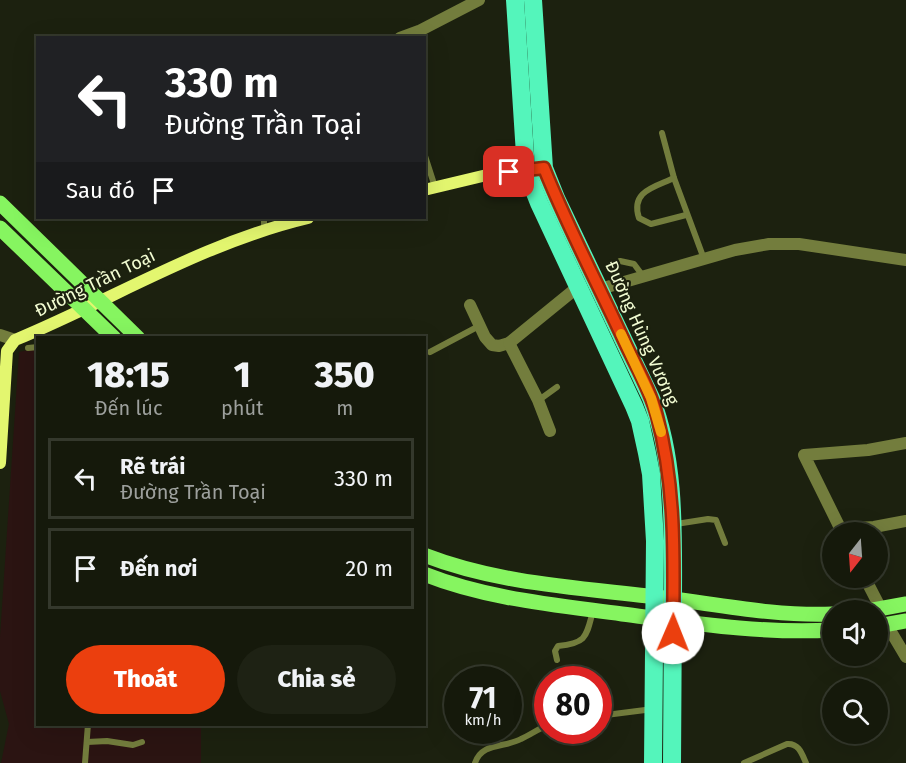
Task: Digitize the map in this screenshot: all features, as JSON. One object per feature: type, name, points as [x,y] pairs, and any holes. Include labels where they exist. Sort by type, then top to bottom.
[{"type":"highway","name":"Đường Hùng Vương","points":[[515,0],[539,203],[640,421],[651,474],[655,541],[653,763]]},
{"type":"highway","name":"Đường Hùng Vương","points":[[533,0],[535,169],[556,198],[657,414],[669,471],[673,599],[672,763]]},
{"type":"main road","points":[[0,204],[136,336]]},
{"type":"main road","points":[[0,228],[112,336]]},
{"type":"main road","points":[[426,556],[493,576],[593,591],[673,599],[770,613],[822,614]]},
{"type":"main road","points":[[426,575],[485,593],[593,610],[770,631],[822,630]]},
{"type":"main road","points":[[888,608],[906,604]]},
{"type":"main road","points":[[888,624],[906,621]]},
{"type":"street","points":[[404,36],[439,22],[479,0]]},
{"type":"street","points":[[430,188],[491,174],[535,169]]},
{"type":"street","name":"Đường Trần Toại","points":[[15,340],[264,224],[298,219]]},
{"type":"street","points":[[600,289],[735,250],[769,244],[799,244],[906,260]]},
{"type":"street","points":[[470,305],[492,345],[499,346],[509,342],[579,286]]},
{"type":"street","points":[[0,335],[15,340],[7,351],[0,463]]},
{"type":"street","points":[[509,342],[538,400],[550,431]]},
{"type":"street","points":[[837,522],[804,455],[868,450],[906,443]]},
{"type":"street","points":[[888,525],[906,521]]},
{"type":"street","points":[[888,633],[906,657]]},
{"type":"lane","points":[[662,133],[686,215],[704,260]]},
{"type":"lane","points":[[426,162],[430,188]]},
{"type":"lane","points":[[674,178],[645,191],[638,199],[636,209],[639,218],[651,224],[686,215]]},
{"type":"lane","points":[[620,261],[634,264],[644,276]]},
{"type":"lane","points":[[430,352],[480,326]]},
{"type":"lane","points":[[28,348],[36,347]]},
{"type":"lane","points":[[538,400],[557,387]]},
{"type":"lane","points":[[672,525],[708,519],[717,520],[725,543]]},
{"type":"lane","points":[[557,660],[555,651],[558,646],[579,643],[585,639],[593,610]]},
{"type":"lane","points":[[612,714],[653,709]]},
{"type":"lane","points":[[85,763],[88,726]]},
{"type":"lane","points":[[475,763],[479,753],[489,748],[519,741],[534,733]]},
{"type":"lane","points":[[87,742],[107,741],[133,745],[142,742]]},
{"type":"lane","points":[[744,763],[787,744],[792,744],[799,748],[806,763]]},
{"type":"shaded area","points":[[36,348],[36,726],[201,726],[201,763],[1,763],[9,724],[0,691],[0,637],[19,352]]},
{"type":"slow traffic","points":[[621,334],[651,398],[661,432]]},
{"type":"route","points":[[509,172],[544,168],[657,414],[669,471],[674,543],[673,633]]}]
